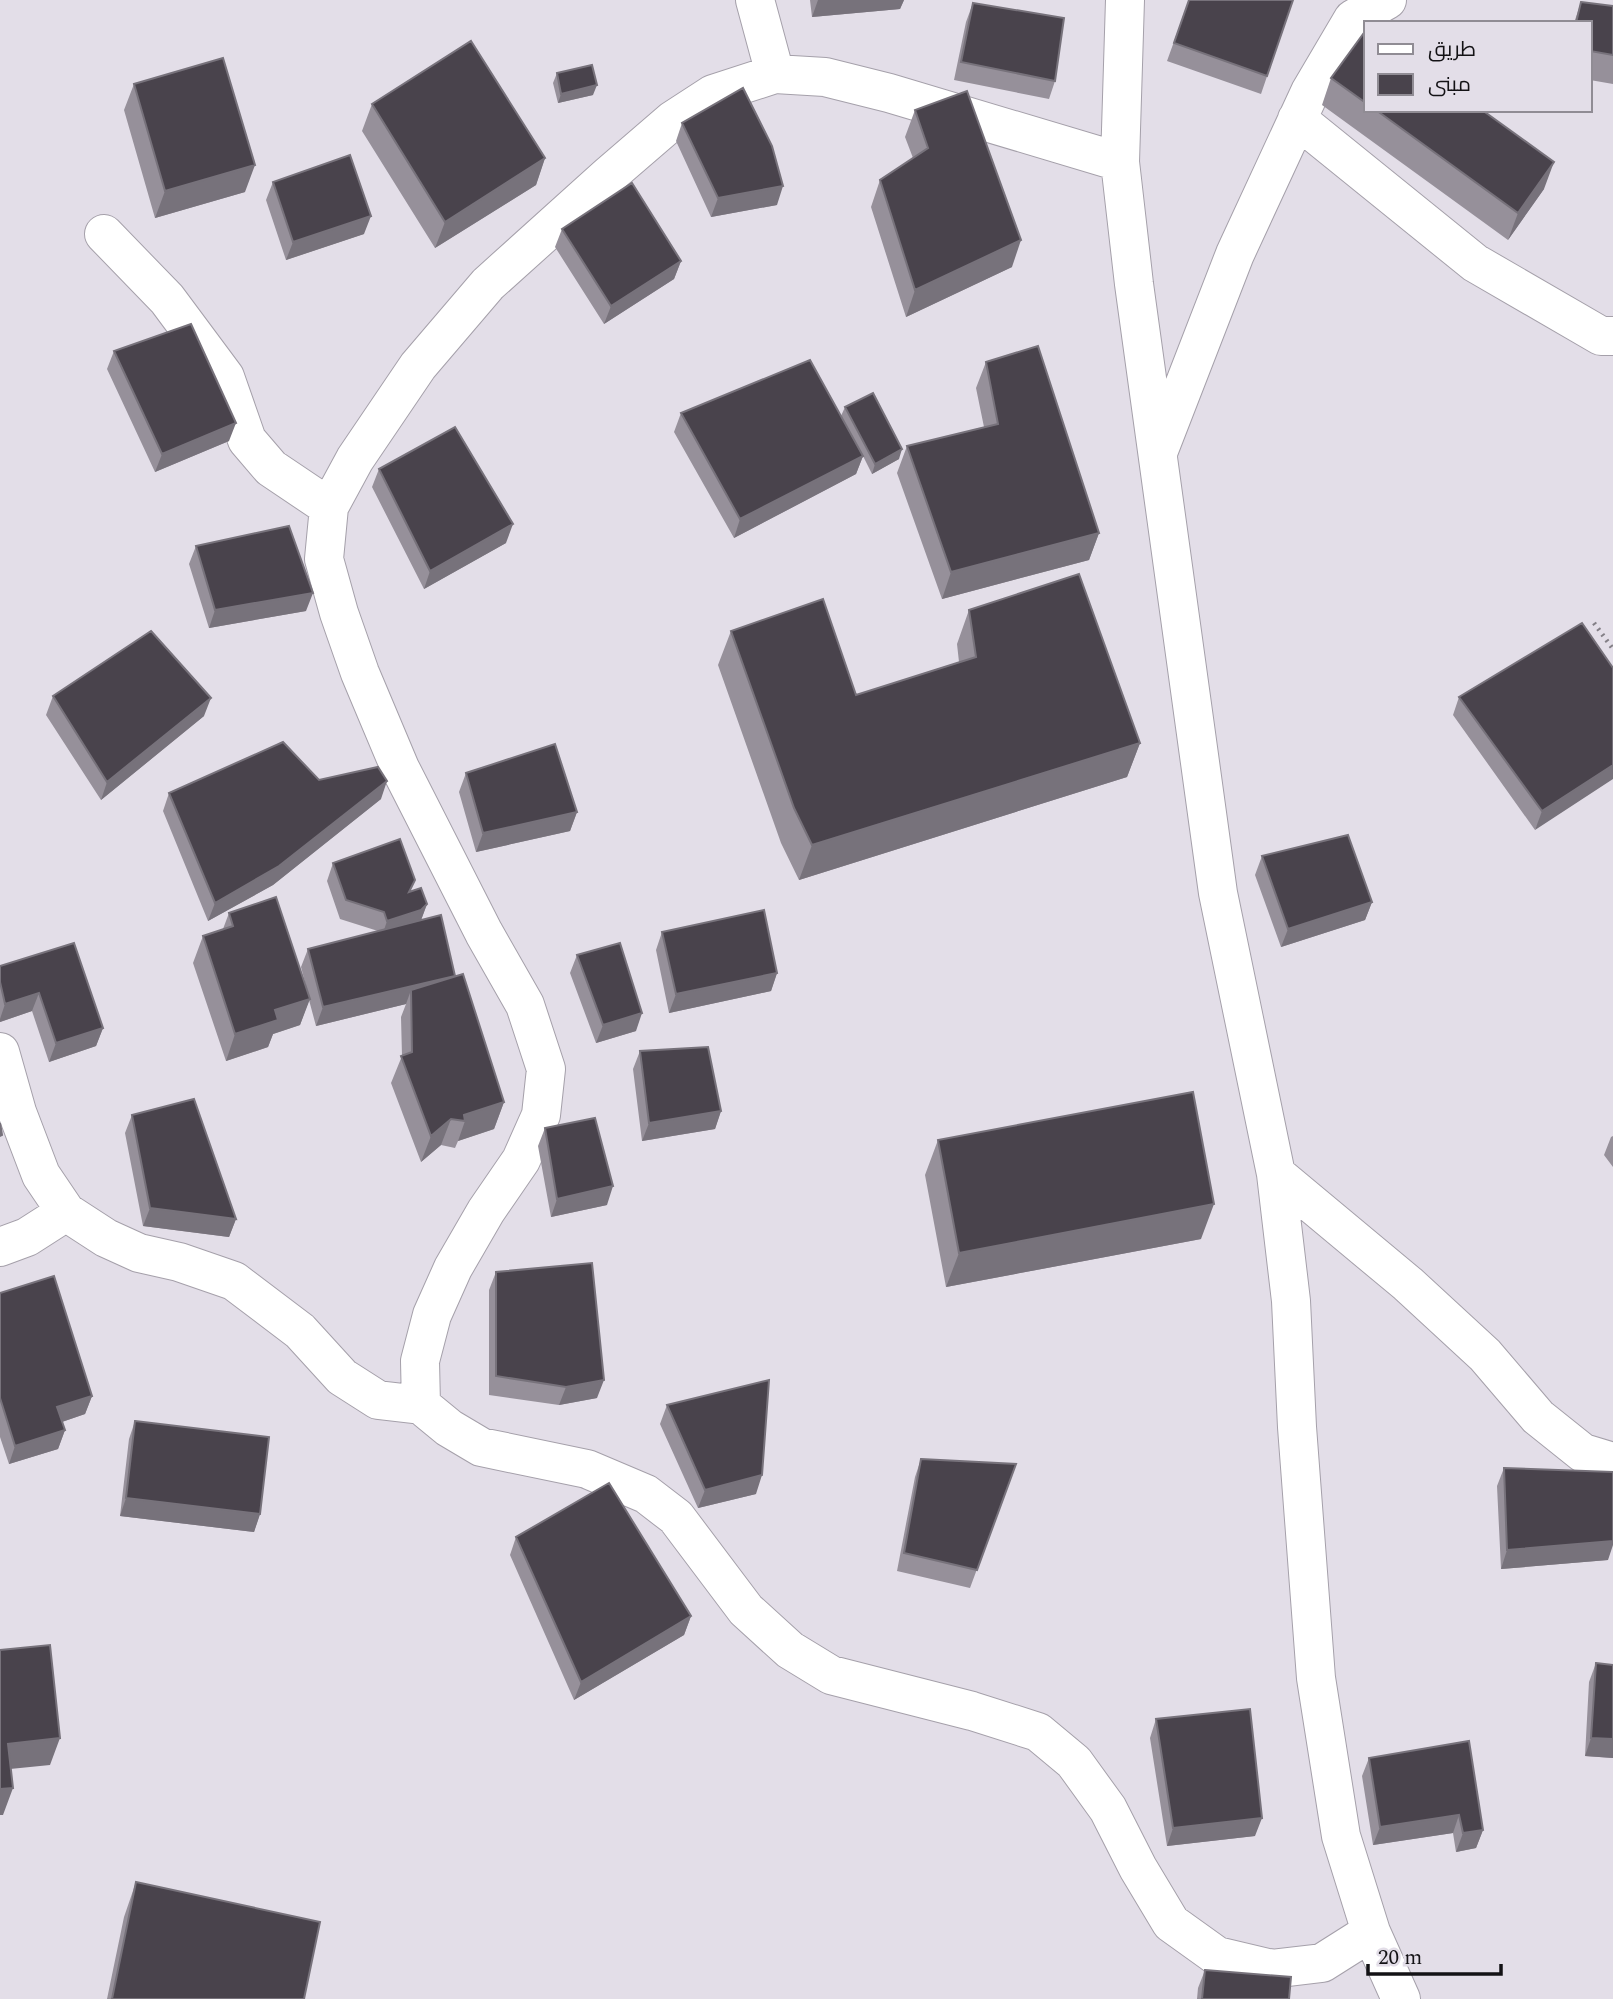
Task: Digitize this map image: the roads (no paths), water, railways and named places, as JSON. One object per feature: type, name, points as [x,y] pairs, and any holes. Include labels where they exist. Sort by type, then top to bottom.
[{"type":"street","points":[[755,0],[775,74]]},
{"type":"street","points":[[1125,0],[1120,162],[1134,284],[1218,892],[1276,1174],[1290,1301],[1315,1678],[1341,1836],[1371,1932],[1401,1999]]},
{"type":"street","points":[[1158,452],[1235,254],[1310,92],[1353,19],[1387,0]]},
{"type":"street","points":[[421,1405],[420,1361],[432,1315],[453,1268],[531,1138],[541,1115],[546,1069],[525,1005],[484,933],[400,768],[360,673],[324,559],[329,507],[355,459],[418,366],[488,284],[673,120],[713,94],[775,74],[825,77],[889,93],[1120,162]]},
{"type":"street","points":[[1297,119],[1475,263],[1601,336],[1613,336]]},
{"type":"street","points":[[104,234],[167,299],[225,377],[247,440],[271,468],[329,507]]},
{"type":"street","points":[[0,1052],[17,1112],[41,1175],[66,1212],[106,1238],[139,1253],[234,1280],[300,1331],[342,1377],[378,1400],[421,1405],[449,1428],[481,1447],[587,1469],[646,1494],[676,1517],[746,1610],[790,1650],[831,1675],[972,1710],[1038,1732],[1074,1762],[1108,1809],[1138,1868],[1171,1923],[1217,1956],[1272,1969],[1322,1963],[1371,1932]]},
{"type":"street","points":[[1276,1174],[1408,1284],[1485,1355],[1538,1418],[1583,1453],[1613,1462]]},
{"type":"street","points":[[0,1247],[27,1237],[66,1212]]}]
